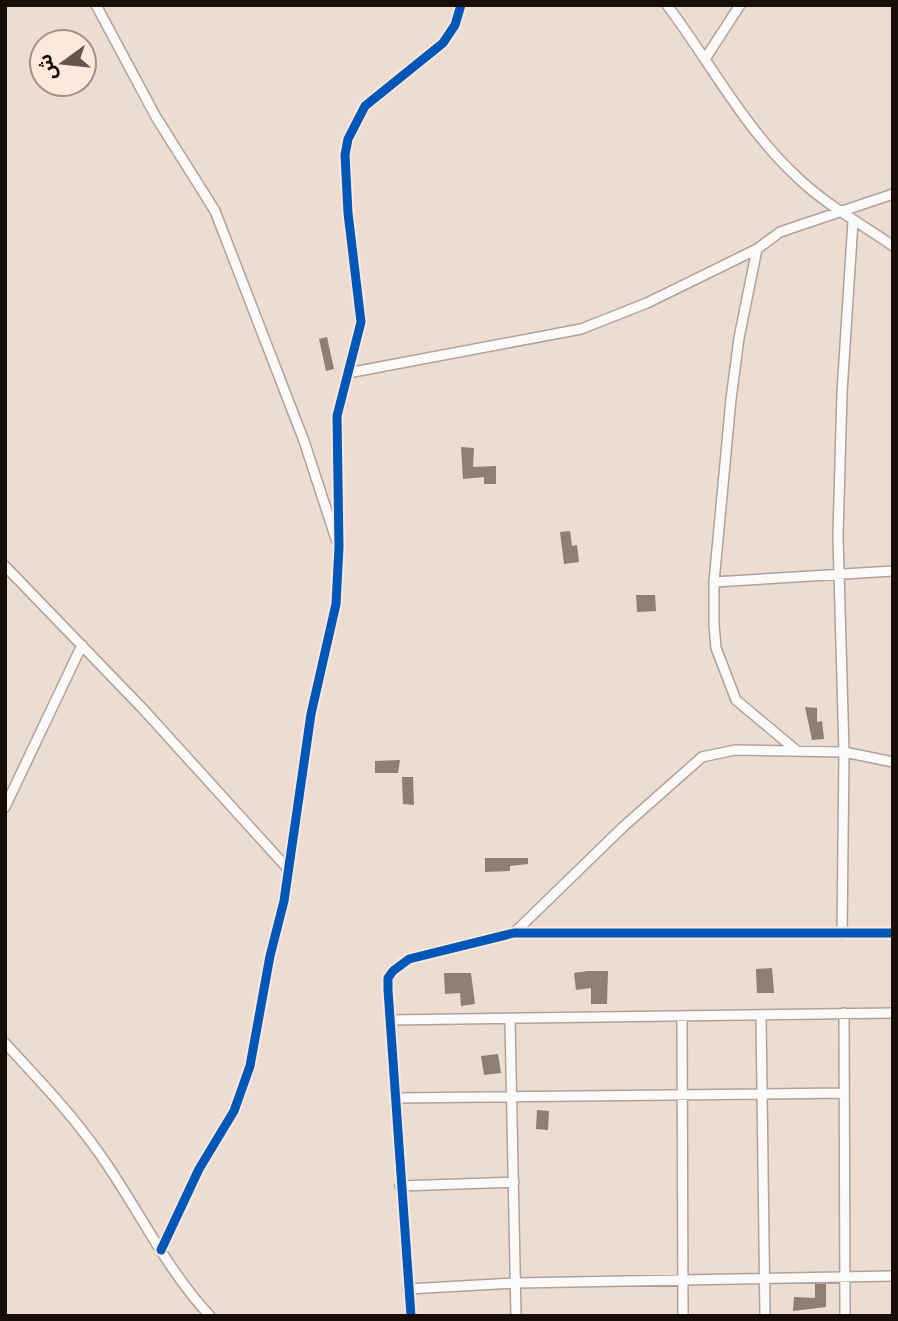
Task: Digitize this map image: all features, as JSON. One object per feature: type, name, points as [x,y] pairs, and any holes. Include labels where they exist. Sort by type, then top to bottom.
[{"type":"street","points":[[96,5],[156,117],[215,211],[304,441],[339,547]]},
{"type":"street","points":[[161,1250],[200,1169],[234,1111],[250,1066],[289,870],[311,714],[336,604],[339,547],[337,416],[361,322],[348,213],[345,155],[348,139],[365,106],[443,43],[454,25],[461,5]]},
{"type":"street","points":[[667,5],[763,140],[796,176],[841,214],[893,246]]},
{"type":"street","points":[[705,59],[740,5]]},
{"type":"street","points":[[348,373],[582,329],[612,319],[757,248],[780,232],[841,214],[893,194]]},
{"type":"street","points":[[842,934],[844,752],[839,575],[842,392],[853,221]]},
{"type":"street","points":[[757,248],[739,338],[714,582],[716,648],[736,700],[797,751]]},
{"type":"street","points":[[5,566],[82,645],[289,870]]},
{"type":"street","points":[[714,582],[893,571]]},
{"type":"street","points":[[5,807],[82,645]]},
{"type":"street","points":[[514,933],[623,827],[702,758],[735,750],[797,751],[844,752],[893,762]]},
{"type":"street","points":[[411,1316],[400,1186],[388,978],[408,960],[514,933],[893,933]]},
{"type":"street","points":[[844,1013],[845,1316]]},
{"type":"street","points":[[391,1020],[893,1013]]},
{"type":"street","points":[[761,1016],[765,1316]]},
{"type":"street","points":[[682,1018],[682,1316]]},
{"type":"street","points":[[510,1020],[516,1316]]},
{"type":"street","points":[[5,1043],[61,1103],[99,1153],[186,1288],[210,1316]]},
{"type":"street","points":[[396,1098],[844,1093]]},
{"type":"street","points":[[400,1186],[514,1182]]},
{"type":"street","points":[[408,1289],[516,1283],[893,1276]]},
{"type":"building","points":[[327,337],[334,369],[326,371],[319,339]]},
{"type":"building","points":[[461,447],[474,448],[473,467],[496,466],[496,484],[484,484],[484,477],[463,479]]},
{"type":"building","points":[[570,531],[572,546],[577,545],[579,562],[564,564],[560,532]]},
{"type":"building","points":[[636,595],[655,595],[656,611],[637,612]]},
{"type":"building","points":[[805,707],[817,708],[817,722],[822,721],[824,739],[812,740]]},
{"type":"building","points":[[400,760],[398,773],[375,773],[375,761]]},
{"type":"building","points":[[402,777],[413,777],[414,805],[403,804]]},
{"type":"building","points":[[485,858],[528,858],[528,864],[510,866],[510,871],[485,872]]},
{"type":"building","points":[[772,968],[774,993],[757,993],[756,969]]},
{"type":"building","points":[[608,971],[607,1004],[591,1004],[591,988],[576,990],[574,973]]},
{"type":"building","points":[[444,973],[471,973],[475,1004],[461,1006],[460,993],[445,994]]},
{"type":"building","points":[[498,1054],[501,1073],[484,1075],[481,1056]]},
{"type":"building","points":[[537,1110],[549,1111],[548,1130],[536,1129]]},
{"type":"building","points":[[815,1284],[826,1284],[826,1307],[793,1311],[794,1297],[815,1298]]},
{"type":"cycle path","points":[[161,1250],[199,1169],[234,1111],[250,1066],[270,956],[284,901],[311,714],[336,604],[339,547],[337,416],[361,322],[348,213],[345,155],[348,139],[365,106],[443,43],[455,25],[461,5]]},
{"type":"cycle path","points":[[411,1316],[388,990],[388,978],[393,971],[409,959],[514,933],[893,933]]}]
